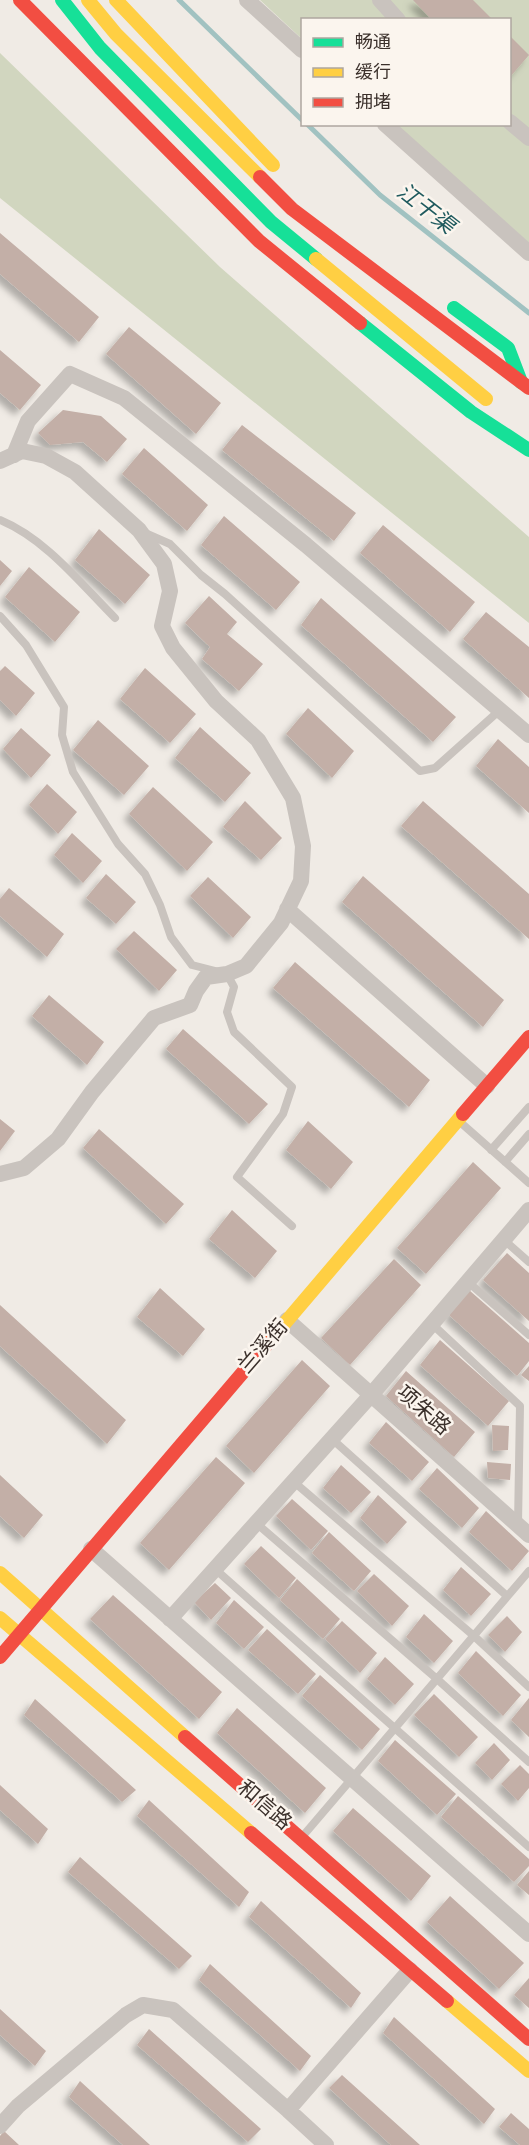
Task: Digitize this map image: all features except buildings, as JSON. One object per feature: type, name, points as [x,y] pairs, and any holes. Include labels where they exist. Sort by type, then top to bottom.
[{"type":"street","points":[[20,0],[259,241],[471,412],[529,450]]},
{"type":"street","points":[[62,0],[100,48],[271,222],[492,405]]},
{"type":"street","points":[[88,0],[116,34],[292,209],[525,385]]},
{"type":"street","points":[[116,0],[285,177]]},
{"type":"street","points":[[247,0],[301,48]]},
{"type":"street","points":[[380,0],[396,18]]},
{"type":"street","points":[[511,123],[529,138]]},
{"type":"street","points":[[387,126],[529,253]]},
{"type":"street","points":[[442,299],[508,348],[525,385]]},
{"type":"street","points":[[7,458],[28,421],[70,374],[124,398],[306,545],[529,735]]},
{"type":"street","points":[[0,1174],[24,1168],[58,1139],[92,1092],[154,1018],[190,1005],[206,977],[227,974],[246,966],[281,922],[301,881],[303,846],[293,798],[258,740],[216,701],[173,648],[162,626],[170,591],[164,564],[140,530],[75,472],[46,456],[21,451],[7,458]]},
{"type":"street","points":[[287,909],[487,1086]]},
{"type":"street","name":"兰溪街","points":[[0,1657],[529,1037]]},
{"type":"street","points":[[171,1619],[371,1395],[529,1210]]},
{"type":"street","name":"项朱路","points":[[287,1320],[524,1530]]},
{"type":"street","points":[[91,1549],[529,1934]]},
{"type":"street","name":"和信路","points":[[0,1572],[39,1609],[529,2039]]},
{"type":"street","name":"和信路","points":[[0,1618],[529,2072]]},
{"type":"street","points":[[288,2109],[410,1970]]},
{"type":"street","points":[[0,2126],[18,2106],[126,2015],[143,2005],[173,2010],[288,2109],[326,2145]]},
{"type":"lane","points":[[0,520],[11,525],[47,551],[116,618]]},
{"type":"lane","points":[[140,530],[170,544],[201,575],[234,602],[420,771],[435,768],[500,710]]},
{"type":"lane","points":[[0,616],[26,645],[64,707],[62,735],[73,772],[118,843],[145,874],[160,905],[171,937],[192,964],[227,974],[234,987],[227,1012],[234,1032],[292,1087],[283,1114],[237,1177],[292,1226]]},
{"type":"lane","points":[[491,1150],[529,1107]]},
{"type":"lane","points":[[459,1121],[529,1183]]},
{"type":"lane","points":[[505,1162],[529,1134]]},
{"type":"lane","points":[[504,1240],[529,1262]]},
{"type":"lane","points":[[468,1282],[529,1335]]},
{"type":"lane","points":[[432,1324],[520,1406],[524,1530]]},
{"type":"lane","points":[[332,1439],[507,1596]]},
{"type":"lane","points":[[294,1482],[474,1636],[529,1687]]},
{"type":"lane","points":[[256,1524],[529,1762]]},
{"type":"lane","points":[[215,1569],[529,1847]]},
{"type":"lane","points":[[301,1838],[529,1571]]},
{"type":"green space","points":[[260,0],[529,0],[529,243],[397,126],[511,126],[511,18],[301,18],[301,38]]},
{"type":"green space","points":[[0,53],[220,267],[529,537],[529,623],[0,198]]},
{"type":"waterway","name":"江干渠","points":[[179,0],[301,119]]},
{"type":"waterway","name":"江干渠","points":[[309,126],[380,195],[529,313]]},
{"type":"traffic: fast","points":[[62,0],[100,48],[271,222],[316,259]]},
{"type":"traffic: fast","points":[[454,308],[508,348],[521,382]]},
{"type":"traffic: fast","points":[[360,323],[471,412],[529,450]]},
{"type":"traffic: slow","points":[[88,0],[116,34],[260,177]]},
{"type":"traffic: slow","points":[[116,0],[273,165]]},
{"type":"traffic: slow","points":[[316,259],[486,399]]},
{"type":"traffic: slow","points":[[268,1343],[463,1114]]},
{"type":"traffic: slow","points":[[0,1573],[185,1737]]},
{"type":"traffic: slow","points":[[0,1618],[251,1833]]},
{"type":"traffic: slow","points":[[447,2001],[529,2071]]},
{"type":"traffic: jam","points":[[20,0],[259,241],[360,323]]},
{"type":"traffic: jam","points":[[260,177],[292,209],[529,388]]},
{"type":"traffic: jam","points":[[463,1114],[529,1037]]},
{"type":"traffic: jam","points":[[0,1657],[268,1343]]},
{"type":"traffic: jam","points":[[185,1737],[529,2039]]},
{"type":"traffic: jam","points":[[251,1833],[447,2001]]}]
